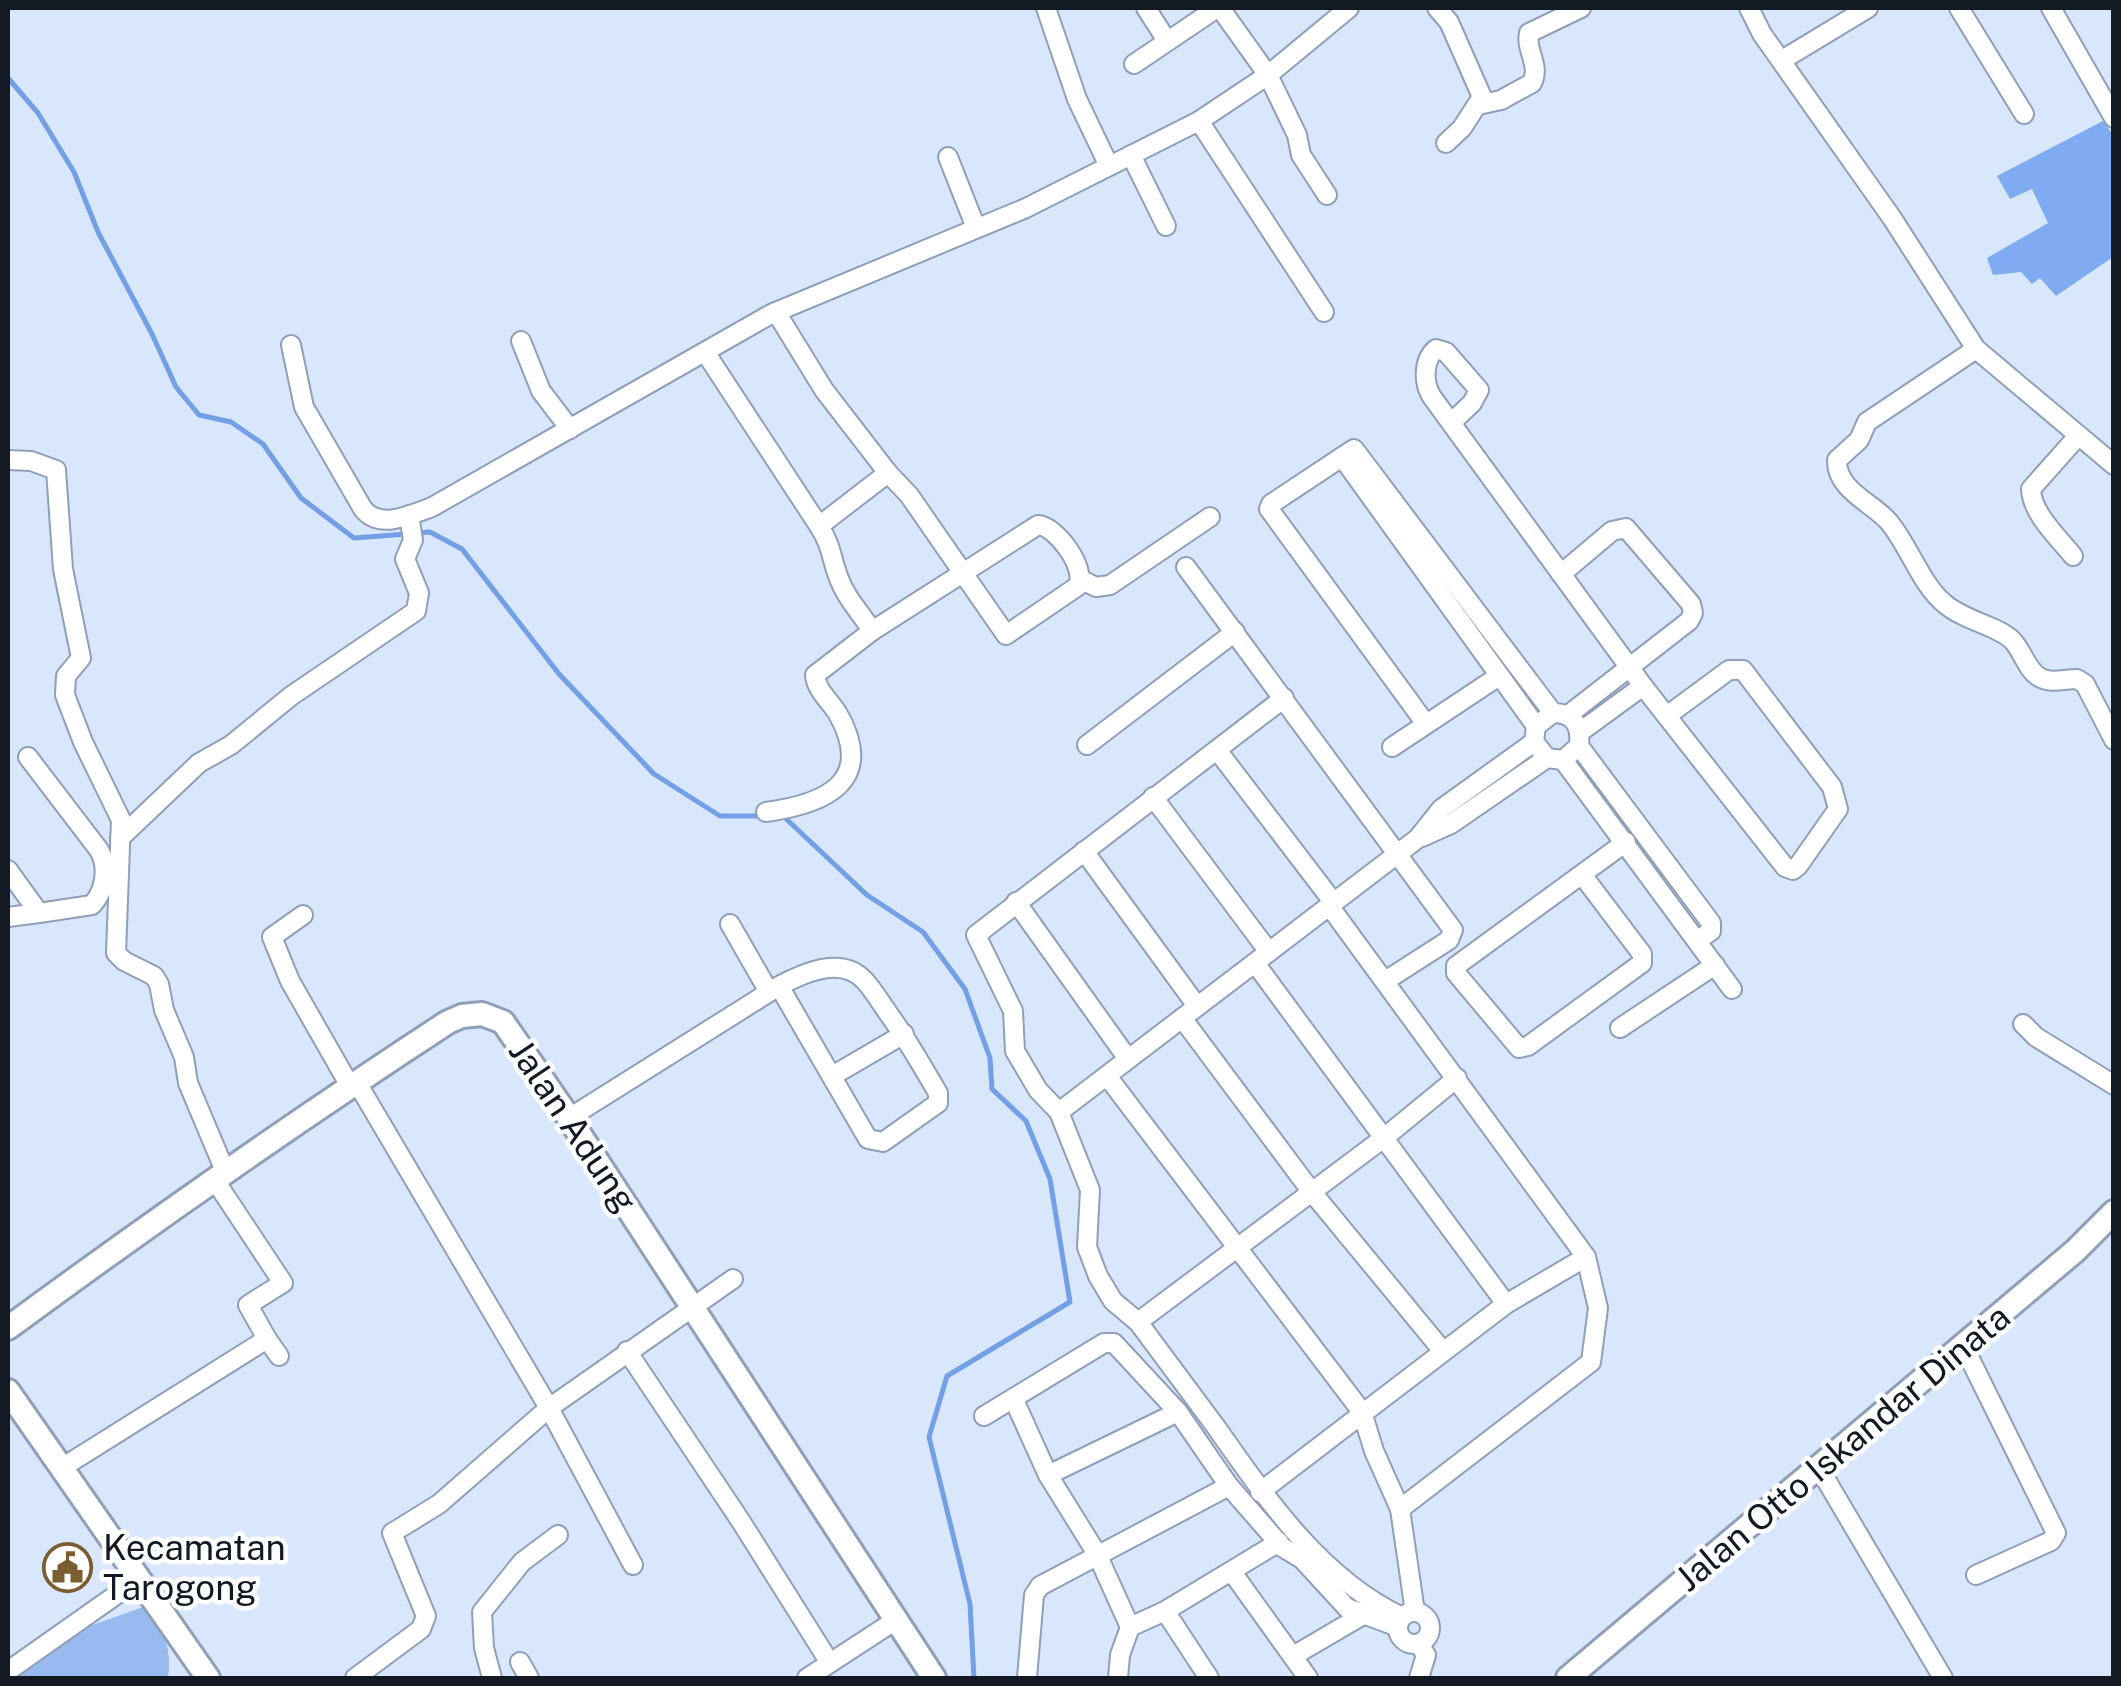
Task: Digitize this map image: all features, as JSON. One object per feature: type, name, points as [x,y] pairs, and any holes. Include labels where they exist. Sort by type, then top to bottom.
[{"type":"main road","name":"Jalan Adung","points":[[8,1328],[219,1175],[353,1084],[448,1022],[482,1014],[503,1022],[570,1118],[934,1678]]},
{"type":"main road","name":"Jalan Otto Iskandar Dinata","points":[[1568,1678],[2075,1252],[2113,1213]]},
{"type":"main road","points":[[8,1391],[205,1676]]},
{"type":"street","points":[[1046,8],[1077,99],[1109,166]]},
{"type":"street","points":[[1146,8],[1167,41]]},
{"type":"street","points":[[1134,64],[1218,8],[1268,75],[1297,135],[1301,156],[1327,195]]},
{"type":"street","points":[[291,346],[304,407],[363,510],[378,520],[409,518],[776,312],[1026,208],[1199,121],[1268,75],[1350,8]]},
{"type":"street","points":[[1437,8],[1449,22],[1482,97],[1446,143]]},
{"type":"street","points":[[1478,105],[1501,100],[1532,83],[1536,69],[1528,44],[1529,33],[1581,8]]},
{"type":"street","points":[[1749,8],[1762,34],[1892,218],[1976,349],[2114,465]]},
{"type":"street","points":[[1782,60],[1868,8]]},
{"type":"street","points":[[1959,8],[2024,114]]},
{"type":"street","points":[[2051,8],[2114,118]]},
{"type":"street","points":[[1199,121],[1324,312]]},
{"type":"street","points":[[1131,155],[1166,226]]},
{"type":"street","points":[[948,157],[976,228]]},
{"type":"street","points":[[766,812],[812,804],[842,782],[849,763],[850,738],[816,683],[815,674],[872,631],[964,573],[1042,525],[1051,528],[1080,568],[1082,580],[1008,636],[1003,632],[964,573],[940,544],[909,496],[824,390],[776,312]]},
{"type":"street","points":[[521,341],[542,392],[570,429]]},
{"type":"street","points":[[1976,349],[1867,422],[1859,440],[1837,460],[1837,468],[1857,496],[1890,523],[1936,596],[1970,621],[2010,637],[2036,676],[2056,681],[2077,679],[2084,684],[2114,740]]},
{"type":"street","points":[[705,352],[819,526],[832,549],[839,579],[849,599],[872,631]]},
{"type":"street","points":[[1451,423],[1643,686],[1785,868],[1793,870],[1798,866],[1838,809],[1838,800],[1742,670],[1729,670],[1668,716]]},
{"type":"street","points":[[2074,556],[2040,514],[2030,495],[2031,489],[2078,436]]},
{"type":"street","points":[[1426,724],[1268,509],[1354,449],[1444,584],[1535,734],[1626,842],[1732,989]]},
{"type":"street","points":[[8,460],[31,461],[56,470],[63,569],[81,658],[66,676],[65,695],[82,742],[118,808],[116,953],[154,976],[160,984],[164,1010],[184,1058],[188,1083],[219,1175],[283,1283],[248,1305],[279,1356]]},
{"type":"street","points":[[819,526],[888,473]]},
{"type":"street","points":[[1082,580],[1103,588],[1110,585],[1210,517]]},
{"type":"street","points":[[120,838],[200,763],[416,612],[419,593],[406,559],[413,540],[409,518]]},
{"type":"street","points":[[1059,1112],[1398,854],[1417,839],[1440,809],[1560,714],[1630,668],[1689,621],[1693,613],[1691,604],[1626,528],[1612,531],[1561,574]]},
{"type":"street","points":[[1186,567],[1453,930],[1449,940],[1385,981]]},
{"type":"street","points":[[1444,584],[1580,739],[1711,922],[1710,931],[1698,940]]},
{"type":"street","points":[[1087,745],[1235,632]]},
{"type":"street","points":[[1392,747],[1499,676]]},
{"type":"street","points":[[1417,839],[1452,824],[1555,759],[1643,686]]},
{"type":"street","points":[[1284,698],[976,935],[1013,1011],[1015,1052],[1038,1090],[1059,1112],[1090,1190],[1087,1247],[1113,1302],[1138,1322],[1260,1492],[1315,1552],[1370,1602],[1405,1618]]},
{"type":"street","points":[[1217,750],[1586,1258],[1598,1308],[1591,1362],[1400,1509]]},
{"type":"street","points":[[8,917],[92,905],[102,894],[104,866],[98,850],[28,757]]},
{"type":"street","points":[[1153,797],[1384,1137],[1506,1304]]},
{"type":"street","points":[[1584,876],[1642,954],[1642,963],[1528,1046],[1519,1048],[1456,973],[1456,966],[1626,842]]},
{"type":"street","points":[[1084,851],[1198,1006]]},
{"type":"street","points":[[8,870],[39,912]]},
{"type":"street","points":[[1016,902],[1128,1059]]},
{"type":"street","points":[[303,915],[272,937],[290,981],[549,1408],[633,1566]]},
{"type":"street","points":[[570,1118],[774,989],[805,972],[824,968],[863,977],[904,1034],[940,1099],[934,1108],[883,1142],[868,1139],[832,1076],[774,989],[730,924]]},
{"type":"street","points":[[1620,1028],[1715,966]]},
{"type":"street","points":[[1182,1018],[1311,1191],[1442,1350]]},
{"type":"street","points":[[2023,1024],[2114,1086]]},
{"type":"street","points":[[832,1076],[904,1034]]},
{"type":"street","points":[[1108,1076],[1362,1412],[1400,1509],[1404,1641],[1419,1644],[1426,1655],[1418,1678]]},
{"type":"street","points":[[1138,1322],[1457,1078]]},
{"type":"street","points":[[1260,1492],[1506,1304],[1586,1258]]},
{"type":"street","points":[[355,1678],[422,1629],[426,1616],[392,1534],[439,1504],[549,1408],[733,1279]]},
{"type":"street","points":[[63,1467],[267,1339]]},
{"type":"street","points":[[984,1416],[1104,1343],[1114,1343],[1178,1412],[1230,1486],[1278,1542],[1316,1572],[1347,1608],[1363,1614],[1425,1617],[1430,1626],[1428,1637],[1419,1644]]},
{"type":"street","points":[[1964,1346],[2056,1533],[2051,1540],[1976,1575]]},
{"type":"street","points":[[627,1352],[830,1663]]},
{"type":"street","points":[[1014,1400],[1048,1475],[1097,1554],[1130,1628],[1120,1656],[1118,1678]]},
{"type":"street","points":[[1048,1475],[1178,1412]]},
{"type":"street","points":[[1818,1468],[1943,1678]]},
{"type":"street","points":[[1027,1678],[1034,1595],[1048,1579],[1230,1486]]},
{"type":"street","points":[[492,1678],[484,1648],[482,1612],[522,1562],[558,1535]]},
{"type":"street","points":[[1130,1628],[1278,1542]]},
{"type":"street","points":[[1232,1572],[1308,1678]]},
{"type":"street","points":[[8,1671],[140,1578]]},
{"type":"street","points":[[1165,1611],[1209,1678]]},
{"type":"street","points":[[1292,1656],[1363,1614]]},
{"type":"street","points":[[807,1678],[896,1620]]},
{"type":"shaded area","points":[[2103,121],[2113,135],[2113,257],[2056,296],[2040,278],[2032,284],[2021,272],[1993,275],[1987,258],[2048,223],[2032,189],[2010,199],[1997,176]]},
{"type":"shaded area","points":[[143,1607],[165,1639],[168,1678],[8,1678],[42,1643]]},
{"type":"waterway","points":[[8,78],[38,113],[74,172],[98,232],[176,387],[199,415],[231,422],[263,444],[301,498],[354,538],[407,534]]},
{"type":"waterway","points":[[418,533],[430,532],[462,549],[559,674],[654,774],[720,816],[761,816]]},
{"type":"waterway","points":[[782,815],[867,895],[923,932],[965,989],[990,1058],[992,1089],[1026,1121],[1050,1179],[1070,1302],[947,1376],[929,1437],[970,1604],[974,1678]]},
{"type":"place","name":"Kecamatan Tarogong","points":[[68,1568]]}]
